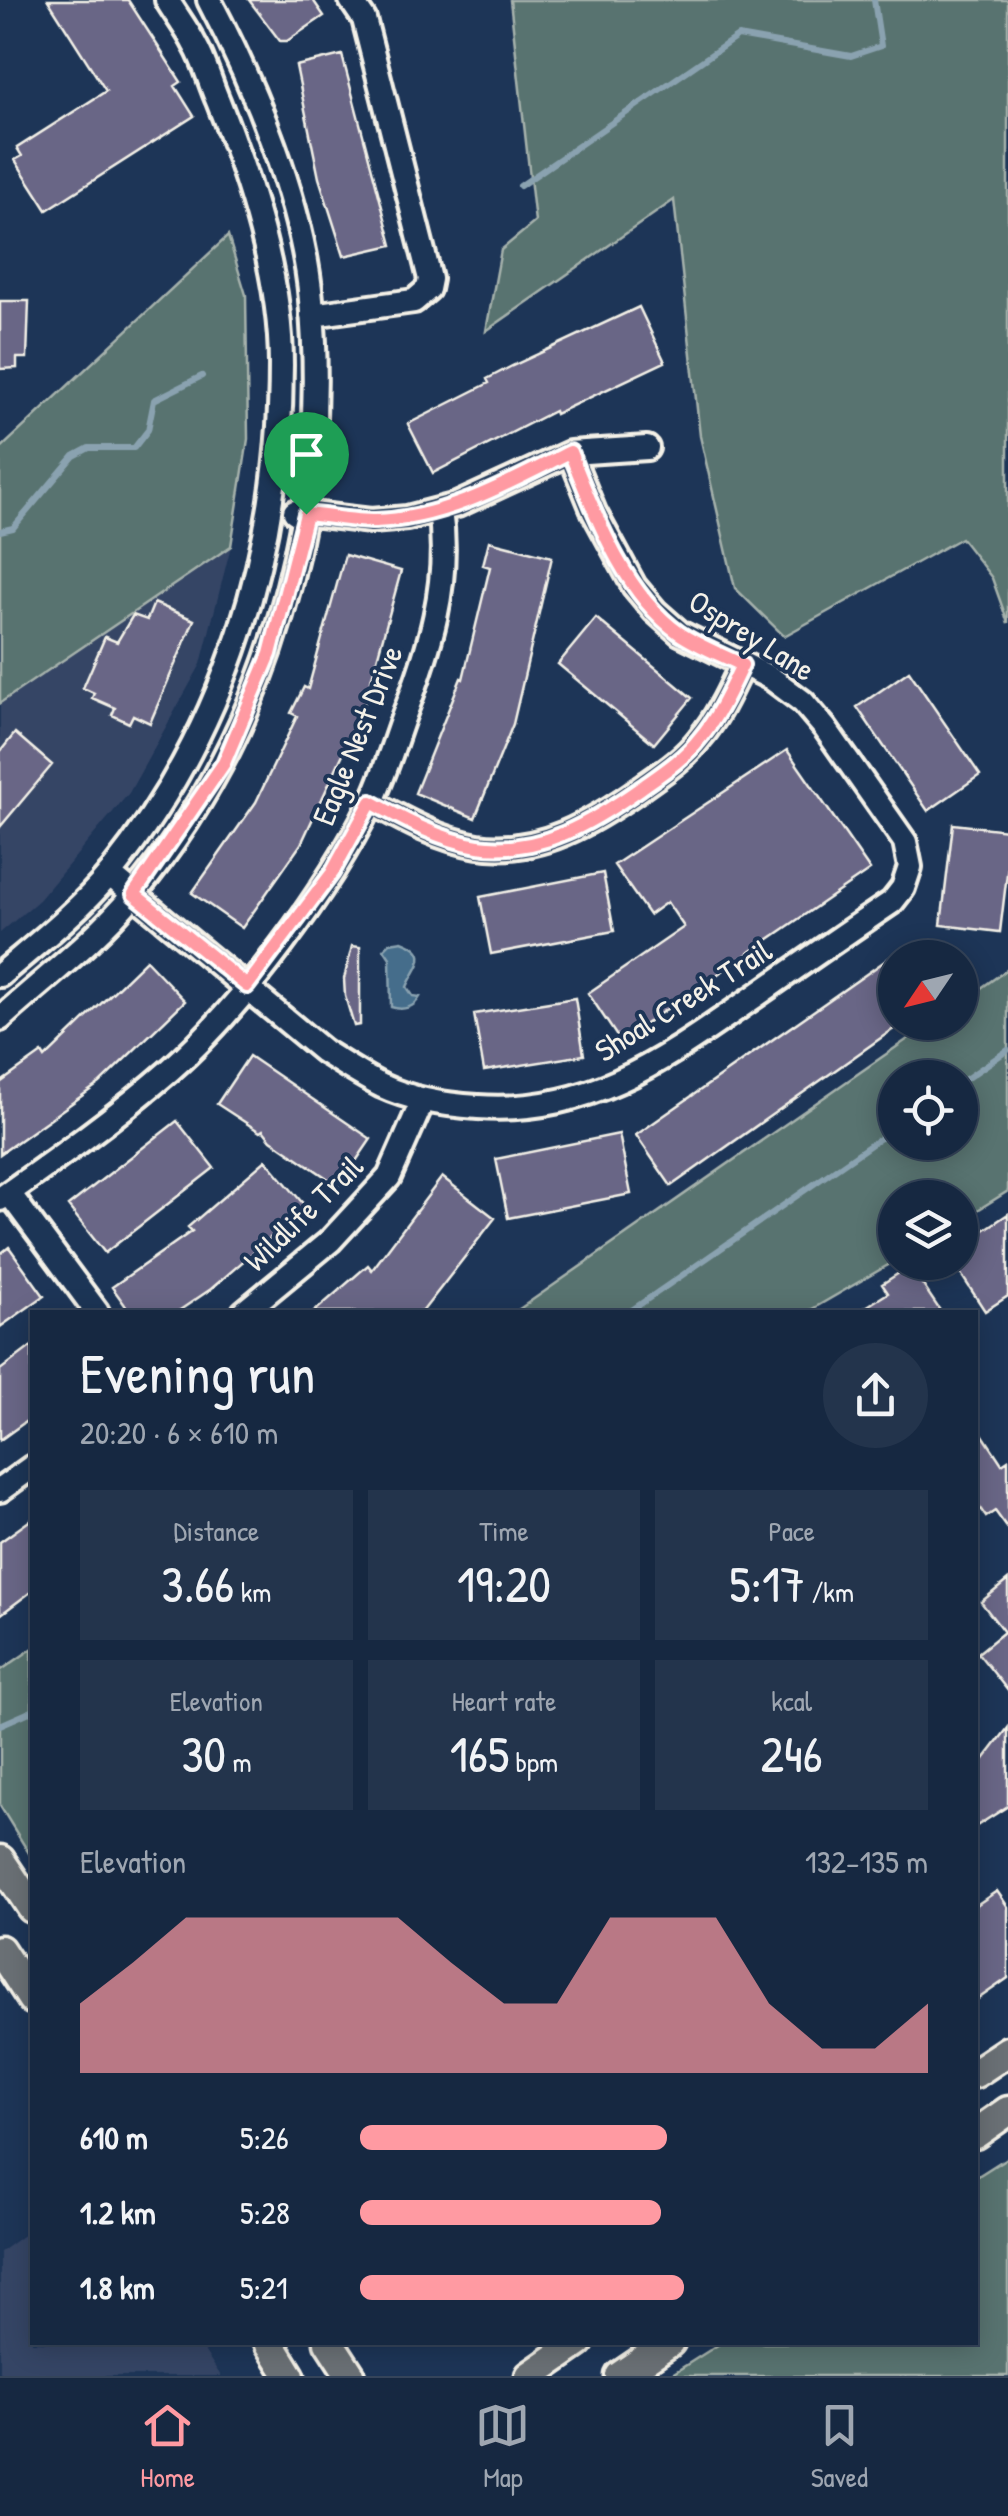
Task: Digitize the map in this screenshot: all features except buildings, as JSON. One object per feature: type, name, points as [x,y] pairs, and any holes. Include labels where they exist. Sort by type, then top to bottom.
[{"type":"main road","points":[[0,1860],[30,1905]]},
{"type":"main road","points":[[6,1960],[30,1995]]},
{"type":"main road","points":[[978,2071],[1008,2051]]},
{"type":"main road","points":[[978,2132],[1008,2111]]},
{"type":"main road","points":[[270,2345],[290,2376]]},
{"type":"main road","points":[[331,2345],[351,2376]]},
{"type":"main road","points":[[530,2376],[575,2345]]},
{"type":"main road","points":[[620,2376],[666,2345]]},
{"type":"street","points":[[0,975],[109,874],[158,807],[190,754],[226,672],[259,570],[272,509],[281,363],[268,254],[237,150],[203,64],[167,0]]},
{"type":"street","points":[[0,1019],[134,894],[224,763],[270,654],[306,514],[315,389],[308,280],[286,188],[236,51],[209,0]]},
{"type":"street","points":[[312,315],[414,301],[428,289],[430,279],[364,20],[351,0]]},
{"type":"street","points":[[272,509],[371,521],[407,518],[481,495],[570,452],[647,448]]},
{"type":"street","name":"Osprey Lane","points":[[570,452],[594,512],[644,598],[680,634],[782,686],[803,702],[905,842],[910,867]]},
{"type":"street","name":"Eagle Nest Drive","points":[[4,1196],[119,1112],[173,1067],[247,986],[332,873],[371,802],[432,634],[441,592],[444,534],[440,510]]},
{"type":"street","points":[[371,802],[449,839],[479,846],[524,845],[554,838],[582,827],[681,758],[701,737],[742,665]]},
{"type":"street","name":"Shoal Creek Trail","points":[[109,874],[323,1051],[382,1086],[422,1100],[453,1105],[524,1108],[588,1096],[640,1073],[892,902],[903,888],[910,867]]},
{"type":"street","name":"Wildlife Trail","points":[[246,1310],[330,1241],[390,1177],[422,1100]]},
{"type":"street","points":[[4,1196],[95,1310]]},
{"type":"street","points":[[0,1490],[30,1468]]},
{"type":"shaded area","points":[[231,546],[201,664],[129,793],[39,900],[0,933],[0,703]]},
{"type":"shaded area","points":[[402,941],[418,950],[420,956],[407,987],[413,996],[420,997],[411,1006],[400,1009],[391,1007],[390,958],[384,949],[390,943]]},
{"type":"shaded area","points":[[30,2230],[30,2345],[200,2345],[221,2376],[0,2376],[0,2252]]},
{"type":"green space","points":[[510,0],[1008,0],[1008,623],[992,578],[961,538],[784,636],[735,588],[700,436],[674,200],[486,331],[501,250],[535,222]]},
{"type":"green space","points":[[228,236],[246,295],[248,439],[231,546],[0,703],[0,449]]},
{"type":"green space","points":[[1008,969],[1008,1191],[978,1210],[978,1180],[878,1180],[878,1271],[810,1310],[518,1310],[907,1040],[978,1040],[978,990]]},
{"type":"green space","points":[[30,1650],[30,1855],[0,1806],[0,1671]]},
{"type":"green space","points":[[1008,2157],[1008,2376],[669,2376],[718,2345],[978,2345],[978,2176]]},
{"type":"waterway","points":[[520,186],[738,36],[851,56],[881,46],[874,0]]},
{"type":"waterway","points":[[0,531],[13,528],[74,456],[89,448],[134,448],[148,430],[154,400],[202,376]]},
{"type":"waterway","points":[[978,1071],[1008,1050]]},
{"type":"waterway","points":[[632,1310],[878,1140]]},
{"type":"waterway","points":[[0,1725],[30,1712]]},
{"type":"route","points":[[570,452],[594,512],[634,586],[680,634],[742,665],[701,737],[681,758],[614,807],[582,827],[554,838],[524,845],[479,846],[449,839],[371,802],[332,873],[247,986],[134,894],[224,763],[270,654],[306,514],[371,521],[407,518],[457,505],[570,452]]}]
